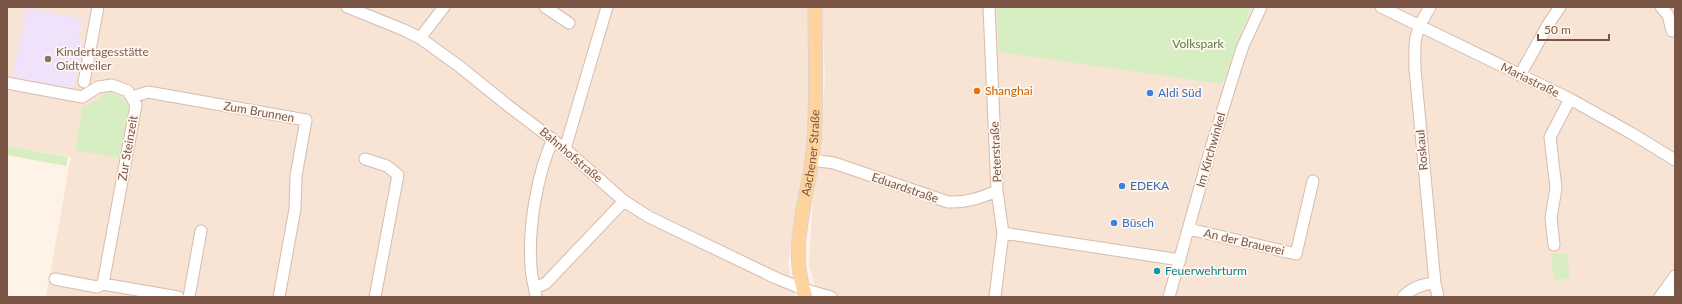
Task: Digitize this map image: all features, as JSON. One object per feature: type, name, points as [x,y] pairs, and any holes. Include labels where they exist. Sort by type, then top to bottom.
[{"type":"main road","name":"Aachener Straße","points":[[805,293],[799,265],[799,239],[814,141],[816,92],[815,7]]},
{"type":"street","points":[[84,82],[98,7]]},
{"type":"street","name":"Bahnhofstraße","points":[[347,7],[420,38],[459,66],[553,139],[624,201],[649,217],[805,293],[831,297]]},
{"type":"street","points":[[420,38],[444,7]]},
{"type":"street","points":[[545,7],[569,23]]},
{"type":"street","points":[[565,149],[607,7]]},
{"type":"street","name":"Peterstraße","points":[[989,7],[997,191],[1003,233],[995,297]]},
{"type":"street","name":"Im Kirchwinkel","points":[[1170,297],[1211,148],[1236,67],[1261,7]]},
{"type":"street","name":"Mariastraße","points":[[1381,7],[1570,99],[1631,132],[1675,160]]},
{"type":"street","name":"Roskaul","points":[[1430,7],[1418,26],[1414,42],[1415,69],[1435,283],[1438,297]]},
{"type":"street","points":[[1520,75],[1549,23],[1560,7]]},
{"type":"street","points":[[1661,7],[1668,14],[1672,31]]},
{"type":"street","name":"Zur Steinzeit","points":[[7,83],[82,97],[98,86],[112,85],[128,90],[136,105],[103,284]]},
{"type":"street","name":"Zum Brunnen","points":[[132,97],[148,92],[306,120],[296,176],[295,209],[279,297]]},
{"type":"street","points":[[1554,245],[1551,218],[1556,188],[1550,137],[1570,99]]},
{"type":"street","points":[[553,139],[548,148],[538,190],[530,236],[531,268],[535,292],[546,283],[624,201]]},
{"type":"street","points":[[365,159],[387,166],[398,175],[375,297]]},
{"type":"street","name":"Eduardstraße","points":[[812,160],[834,163],[948,202],[960,203],[974,200],[997,191]]},
{"type":"street","name":"An der Brauerei","points":[[1189,229],[1296,254],[1313,182]]},
{"type":"street","points":[[189,297],[201,231]]},
{"type":"street","points":[[1003,233],[1180,260]]},
{"type":"street","points":[[1666,293],[1675,276]]},
{"type":"street","points":[[55,279],[97,287],[103,284],[178,297]]},
{"type":"street","points":[[1403,297],[1410,290],[1428,283],[1435,283]]},
{"type":"shaded area","points":[[7,7],[808,7],[810,84],[806,158],[788,264],[795,297],[46,297],[71,157],[7,146]]},
{"type":"shaded area","points":[[822,7],[1675,7],[1675,297],[818,297],[809,265],[812,211],[819,159],[825,79]]},
{"type":"shaded area","name":"Kindertagesstätte Oidtweiler","points":[[26,8],[83,19],[79,40],[83,41],[73,89],[13,77]]},
{"type":"green space","name":"Volkspark","points":[[997,7],[1251,7],[1222,84],[999,52]]},
{"type":"green space","points":[[108,92],[122,97],[126,101],[129,108],[119,158],[75,150],[83,105],[89,105]]},
{"type":"green space","points":[[7,146],[68,157],[66,166],[7,155]]},
{"type":"green space","points":[[1567,253],[1570,278],[1554,280],[1551,254]]},
{"type":"place","name":"Kindertagesstätte Oidtweiler","points":[[48,59]]},
{"type":"place","name":"Shanghai","points":[[977,91]]},
{"type":"place","name":"Aldi Süd","points":[[1150,93]]},
{"type":"place","name":"EDEKA","points":[[1122,186]]},
{"type":"place","name":"Büsch","points":[[1114,223]]},
{"type":"place","name":"Feuerwehrturm","points":[[1157,271]]}]
